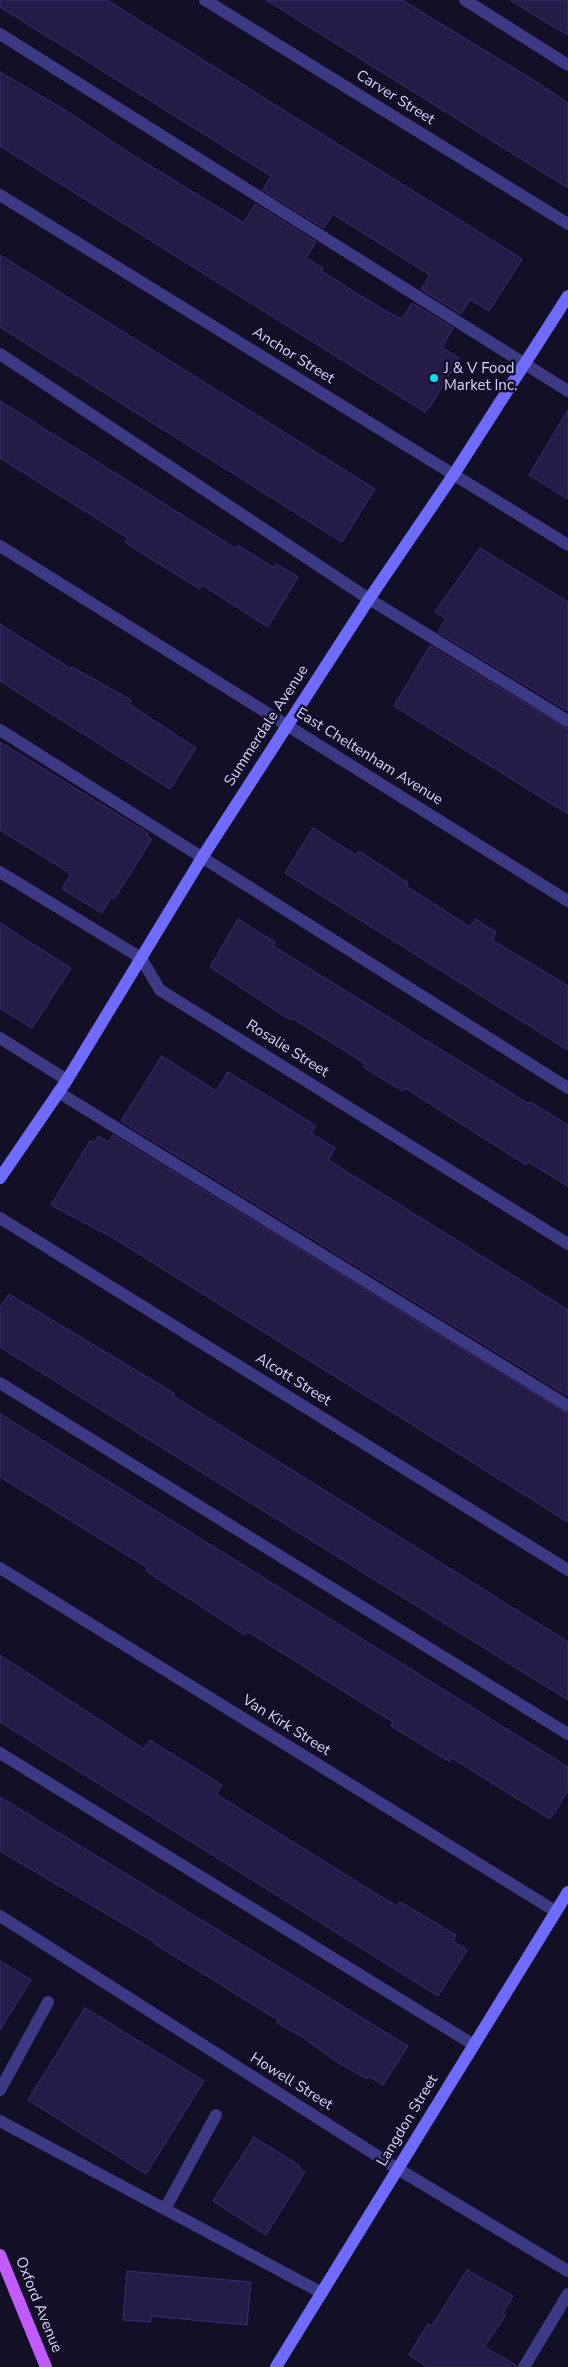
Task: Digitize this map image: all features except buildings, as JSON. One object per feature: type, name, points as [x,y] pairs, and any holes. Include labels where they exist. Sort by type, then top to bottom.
[{"type":"main road","name":"Summerdale Avenue","points":[[0,1177],[67,1080],[202,856],[454,474],[523,363],[568,296]]},
{"type":"main road","name":"Langdon Street","points":[[276,2367],[568,1892]]},
{"type":"main road","name":"Oxford Avenue","points":[[0,2255],[46,2367]]},
{"type":"street","name":"Carver Street","points":[[205,0],[568,224]]},
{"type":"street","points":[[465,0],[568,64]]},
{"type":"street","points":[[0,34],[568,390]]},
{"type":"street","name":"Anchor Street","points":[[0,195],[568,545]]},
{"type":"street","points":[[0,354],[370,599],[568,721]]},
{"type":"street","name":"East Cheltenham Avenue","points":[[0,546],[568,901]]},
{"type":"street","points":[[0,730],[568,1088]]},
{"type":"street","name":"Rosalie Street","points":[[0,872],[141,958],[160,990],[568,1244]]},
{"type":"street","points":[[0,1038],[67,1080]]},
{"type":"street","points":[[58,1092],[568,1406]]},
{"type":"street","name":"Alcott Street","points":[[0,1218],[568,1570]]},
{"type":"street","points":[[0,1383],[568,1734]]},
{"type":"street","name":"Van Kirk Street","points":[[0,1568],[555,1911]]},
{"type":"street","points":[[0,1753],[474,2045]]},
{"type":"street","name":"Howell Street","points":[[0,1916],[398,2169],[568,2271]]},
{"type":"street","points":[[0,2090],[48,2002]]},
{"type":"street","points":[[165,2209],[216,2115]]},
{"type":"street","points":[[0,2121],[322,2293]]},
{"type":"street","points":[[524,2367],[568,2294]]},
{"type":"place","name":"J & V Food Market Inc.","points":[[434,378]]}]
